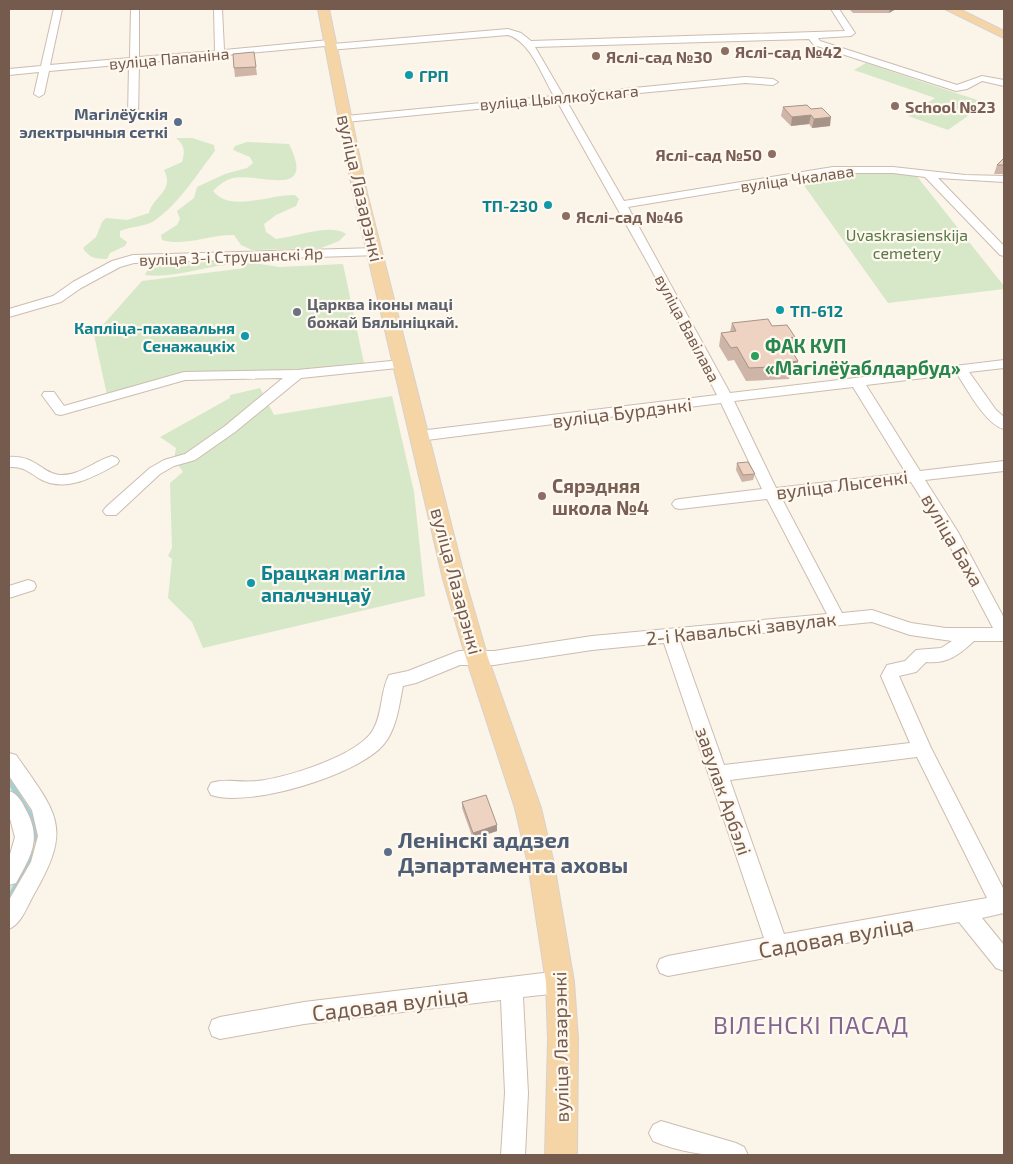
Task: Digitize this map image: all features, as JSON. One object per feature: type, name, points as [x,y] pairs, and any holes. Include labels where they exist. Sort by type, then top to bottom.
[{"type":"main road","name":"вуліца Лазарэнкі","points":[[323,9],[329,45],[375,252],[454,579],[477,658],[528,808],[542,864],[560,982],[563,1039],[561,1155]]},
{"type":"main road","points":[[951,9],[1004,35]]},
{"type":"main road","points":[[962,9],[1004,30]]},
{"type":"street","points":[[38,94],[58,9]]},
{"type":"street","points":[[133,118],[135,9]]},
{"type":"street","points":[[218,9],[220,53]]},
{"type":"street","points":[[529,44],[811,36],[851,33],[835,9]]},
{"type":"street","name":"вуліца Папаніна","points":[[9,72],[220,53],[508,32],[518,34],[529,44]]},
{"type":"street","points":[[811,36],[817,43],[956,88],[966,87],[976,79],[984,78],[1004,82]]},
{"type":"street","name":"вуліца Вавілава","points":[[529,44],[560,97],[587,149],[622,206],[726,399],[771,493],[837,618]]},
{"type":"street","name":"вуліца Цыялкоўскага","points":[[346,118],[745,80],[773,82]]},
{"type":"street","name":"вуліца Чкалава","points":[[622,206],[833,170],[893,170],[1004,179]]},
{"type":"street","points":[[928,174],[1004,252]]},
{"type":"street","name":"вуліца 3-і Струшанскі Яр","points":[[9,313],[57,299],[77,285],[116,264],[134,259],[375,252]]},
{"type":"street","points":[[49,395],[61,411],[184,376],[199,374],[297,374],[402,364]]},
{"type":"street","name":"вуліца Бурдэнкі","points":[[419,436],[1004,364]]},
{"type":"street","points":[[961,370],[991,413],[1004,425]]},
{"type":"street","points":[[111,511],[155,471],[169,463],[190,456],[230,428],[297,374]]},
{"type":"street","name":"вуліца Баха","points":[[858,382],[950,532],[1003,628]]},
{"type":"street","points":[[9,462],[26,462],[45,476],[57,480],[86,475],[112,461]]},
{"type":"street","name":"вуліца Лысенкі","points":[[680,504],[1004,466]]},
{"type":"street","points":[[9,592],[28,586]]},
{"type":"street","name":"2-і Кавальскі завулак","points":[[218,789],[261,789],[341,764],[368,748],[378,739],[386,722],[395,680],[410,678],[459,658],[494,658],[592,643],[872,616],[910,629],[969,635],[1003,628]]},
{"type":"street","points":[[910,629],[922,655]]},
{"type":"street","points":[[969,635],[946,655],[922,655],[910,667],[894,670],[890,676],[922,749],[1002,904]]},
{"type":"street","name":"завулак Арбэлі","points":[[670,636],[778,947]]},
{"type":"street","points":[[717,774],[922,749]]},
{"type":"street","points":[[9,761],[34,799],[44,818],[48,834],[46,850],[9,919]]},
{"type":"street","points":[[9,799],[26,829],[25,840],[9,876]]},
{"type":"street","name":"Садовая вуліца","points":[[668,966],[965,913],[1002,904]]},
{"type":"street","points":[[965,913],[1004,961]]},
{"type":"street","name":"Садовая вуліца","points":[[220,1028],[304,1013],[560,982]]},
{"type":"street","points":[[510,988],[516,1049],[517,1125],[513,1155]]},
{"type":"street","points":[[661,1133],[736,1155]]},
{"type":"green space","points":[[866,63],[986,103],[948,130],[908,116],[935,98],[854,70]]},
{"type":"green space","points":[[176,138],[192,138],[214,145],[215,151],[180,197],[163,214],[150,223],[120,231],[120,237],[127,242],[125,246],[110,253],[107,259],[90,256],[83,248],[96,237],[102,222],[106,218],[127,220],[149,213],[167,183],[164,170],[182,162],[183,149]]},
{"type":"green space","points":[[247,142],[289,144],[296,162],[296,173],[290,178],[281,180],[233,178],[222,183],[213,191],[220,197],[240,202],[295,195],[299,199],[296,206],[276,215],[264,224],[266,232],[276,239],[332,230],[346,234],[339,241],[321,248],[252,250],[241,245],[234,235],[179,242],[162,240],[161,235],[177,225],[180,219],[177,211],[194,198],[197,187],[225,174],[247,168],[253,163],[250,157],[233,150],[235,146]]},
{"type":"green space","name":"Uvaskrasienskija cemetery","points":[[870,173],[915,174],[1004,286],[1004,289],[888,303],[798,177]]},
{"type":"green space","points":[[223,258],[279,267],[343,264],[364,363],[299,371],[180,373],[107,395],[94,335],[142,281],[245,268],[240,264],[216,266],[157,276],[145,275],[148,269],[162,265]]},
{"type":"green space","points":[[260,388],[274,415],[392,396],[414,492],[425,596],[203,648],[192,622],[168,598],[172,559],[168,556],[172,548],[170,483],[183,472],[174,459],[176,448],[160,437],[230,398],[230,395]]},
{"type":"green space","points":[[9,770],[38,815],[42,845],[9,909],[9,888],[27,855],[33,839],[33,828],[27,813],[9,788]]},
{"type":"building","points":[[254,52],[256,67],[234,68],[233,54]]},
{"type":"building","points":[[807,105],[811,109],[822,108],[831,117],[814,119],[811,115],[792,117],[783,107]]},
{"type":"building","points":[[1004,158],[1004,165],[997,165]]},
{"type":"building","points":[[768,319],[772,326],[787,325],[795,337],[784,339],[798,361],[790,362],[792,366],[749,368],[737,347],[731,348],[721,333],[736,331],[732,323]]},
{"type":"building","points":[[748,462],[755,474],[743,475],[737,463]]},
{"type":"building","points":[[486,795],[497,825],[473,833],[462,802]]},
{"type":"waterway","points":[[9,781],[32,817],[37,842]]},
{"type":"waterway","points":[[9,898],[34,853]]},
{"type":"place","name":"Яслі-сад №42","points":[[725,51]]},
{"type":"place","name":"Яслі-сад №30","points":[[596,56]]},
{"type":"place","name":"ГРП","points":[[409,75]]},
{"type":"place","name":"School №23","points":[[895,106]]},
{"type":"place","name":"Магілёўскія электрычныя сеткі","points":[[178,122]]},
{"type":"place","name":"Яслі-сад №50","points":[[772,154]]},
{"type":"place","name":"ТП-230","points":[[548,205]]},
{"type":"place","name":"Яслі-сад №46","points":[[566,216]]},
{"type":"place","name":"ТП-612","points":[[780,310]]},
{"type":"place","name":"Царква іконы маці божай Бялыніцкай.","points":[[297,312]]},
{"type":"place","name":"Капліца-пахавальня Сенажацкіх","points":[[245,336]]},
{"type":"place","name":"ФАК КУП «Магілёўаблдарбуд»","points":[[755,356]]},
{"type":"place","name":"Сярэдняя школа №4","points":[[542,496]]},
{"type":"place","name":"Брацкая магіла апалчэнцаў","points":[[251,583]]},
{"type":"place","name":"Ленінскі аддзел Дэпартамента аховы","points":[[388,852]]},
{"type":"district","name":"ВІЛЕНСКІ ПАСАД","points":[[811,1024]]}]
